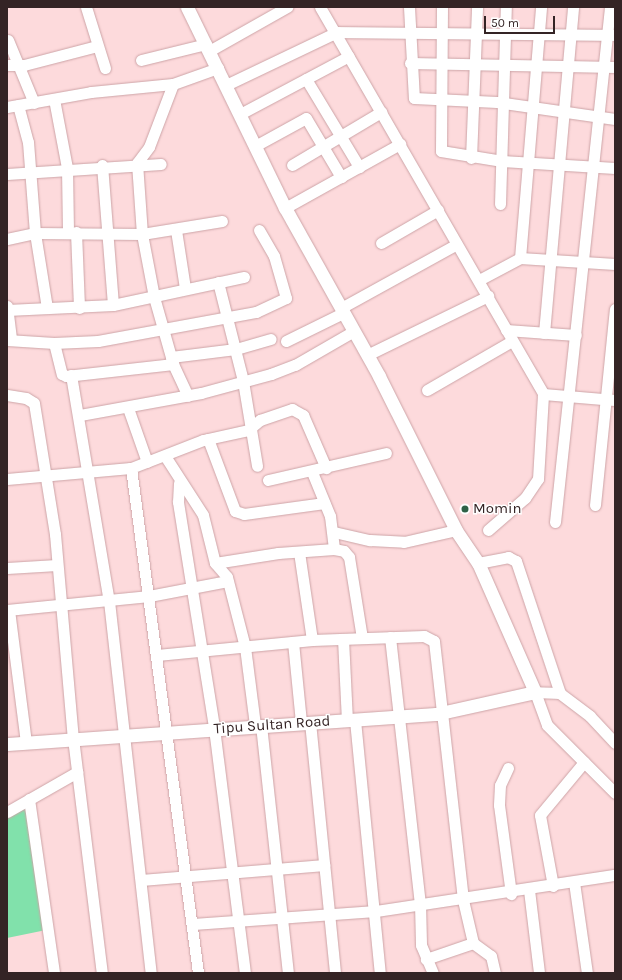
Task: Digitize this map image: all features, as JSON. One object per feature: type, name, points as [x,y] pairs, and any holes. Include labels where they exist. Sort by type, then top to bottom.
[{"type":"main road","points":[[187,7],[286,208],[367,355],[456,530],[478,563],[535,692]]},
{"type":"main road","name":"Tipu Sultan Road","points":[[7,744],[258,725],[397,718],[442,712],[535,692]]},
{"type":"street","points":[[86,7],[104,68]]},
{"type":"street","points":[[141,60],[207,47],[287,7]]},
{"type":"street","points":[[320,7],[337,32],[349,56],[479,280],[543,394],[538,479],[525,498],[488,530]]},
{"type":"street","points":[[409,7],[412,97],[474,102],[503,102],[598,115],[615,119]]},
{"type":"street","points":[[442,7],[439,65],[439,149],[471,158],[615,168]]},
{"type":"street","points":[[471,158],[477,7]]},
{"type":"street","points":[[500,204],[506,7]]},
{"type":"street","points":[[520,258],[531,106],[541,7]]},
{"type":"street","points":[[544,333],[574,7]]},
{"type":"street","points":[[555,522],[584,262],[603,65],[610,34],[610,7]]},
{"type":"street","points":[[226,85],[337,32],[610,34]]},
{"type":"street","points":[[8,40],[34,103]]},
{"type":"street","points":[[7,65],[19,64],[97,46]]},
{"type":"street","points":[[240,114],[349,56]]},
{"type":"street","points":[[410,63],[475,66],[603,65],[615,67]]},
{"type":"street","points":[[7,107],[54,99],[173,84],[218,68]]},
{"type":"street","points":[[306,79],[359,167]]},
{"type":"street","points":[[173,84],[149,147],[137,163],[142,234],[154,297],[172,360],[188,396]]},
{"type":"street","points":[[54,99],[67,168],[79,308]]},
{"type":"street","points":[[18,106],[28,142],[35,233],[47,308]]},
{"type":"street","points":[[292,165],[342,138],[381,112]]},
{"type":"street","points":[[255,146],[306,118],[322,148],[341,177]]},
{"type":"street","points":[[286,208],[400,144]]},
{"type":"street","points":[[7,174],[102,165],[137,163],[161,164]]},
{"type":"street","points":[[102,165],[113,304]]},
{"type":"street","points":[[381,243],[438,210]]},
{"type":"street","points":[[7,239],[35,233],[142,234],[176,230],[222,221]]},
{"type":"street","points":[[176,230],[185,288]]},
{"type":"street","points":[[7,306],[9,340],[54,343],[98,341],[162,328],[256,312],[288,296],[274,256],[259,230]]},
{"type":"street","points":[[286,341],[458,244]]},
{"type":"street","points":[[479,280],[520,258],[615,264]]},
{"type":"street","points":[[7,310],[79,308],[113,304],[154,297],[185,288],[244,277]]},
{"type":"street","points":[[218,282],[243,381],[257,466]]},
{"type":"street","points":[[367,355],[488,296]]},
{"type":"street","points":[[595,505],[610,400],[615,309]]},
{"type":"street","points":[[506,330],[576,335]]},
{"type":"street","points":[[80,415],[128,408],[188,396],[243,381],[295,365],[354,331]]},
{"type":"street","points":[[54,343],[62,374],[71,375],[236,349],[271,339]]},
{"type":"street","points":[[427,390],[512,341]]},
{"type":"street","points":[[71,375],[90,472],[109,601],[151,973]]},
{"type":"street","points":[[543,394],[570,394],[610,400]]},
{"type":"street","points":[[7,395],[26,398],[34,403],[43,477],[57,564],[73,738],[102,973]]},
{"type":"street","points":[[128,408],[147,462]]},
{"type":"street","points":[[7,479],[131,468],[208,439],[251,428],[260,420],[299,410],[326,468]]},
{"type":"street","points":[[208,439],[232,508],[239,512],[324,503]]},
{"type":"street","points":[[268,480],[312,472],[386,453]]},
{"type":"street","points":[[165,456],[179,483],[203,515],[215,563],[228,581],[245,646],[258,725],[277,868],[288,973]]},
{"type":"street","points":[[131,468],[169,731],[198,973]]},
{"type":"street","points":[[312,472],[334,532],[334,549]]},
{"type":"street","points":[[179,483],[178,502],[214,728],[234,872],[244,973]]},
{"type":"street","points":[[334,532],[370,540],[404,542],[456,530]]},
{"type":"street","points":[[215,563],[334,549],[349,557],[362,638]]},
{"type":"street","points":[[299,552],[312,640]]},
{"type":"street","points":[[478,563],[508,557],[516,561],[560,693],[590,716],[615,743]]},
{"type":"street","points":[[7,568],[57,564]]},
{"type":"street","points":[[26,742],[8,610],[61,606],[149,596],[228,581]]},
{"type":"street","points":[[157,655],[312,640],[424,636],[434,641],[463,900],[473,943],[491,956],[495,973]]},
{"type":"street","points":[[390,637],[397,718],[420,903],[421,945],[433,973]]},
{"type":"street","points":[[343,639],[351,720],[376,911],[380,973]]},
{"type":"street","points":[[293,642],[306,722],[324,865],[335,973]]},
{"type":"street","points":[[560,693],[535,692],[547,725],[615,793]]},
{"type":"street","points":[[553,886],[540,815],[584,762]]},
{"type":"street","points":[[508,768],[500,785],[499,805],[511,894]]},
{"type":"street","points":[[7,812],[77,772]]},
{"type":"street","points":[[29,799],[54,973]]},
{"type":"street","points":[[141,880],[324,865]]},
{"type":"street","points":[[193,924],[283,919],[376,911],[420,903],[463,900],[511,894],[615,875]]},
{"type":"street","points":[[574,882],[588,973]]},
{"type":"street","points":[[529,890],[539,973]]},
{"type":"street","points":[[426,959],[473,943]]},
{"type":"green space","points":[[31,799],[51,929],[7,938],[7,812]]},
{"type":"place","name":"Momin","points":[[465,509]]}]
